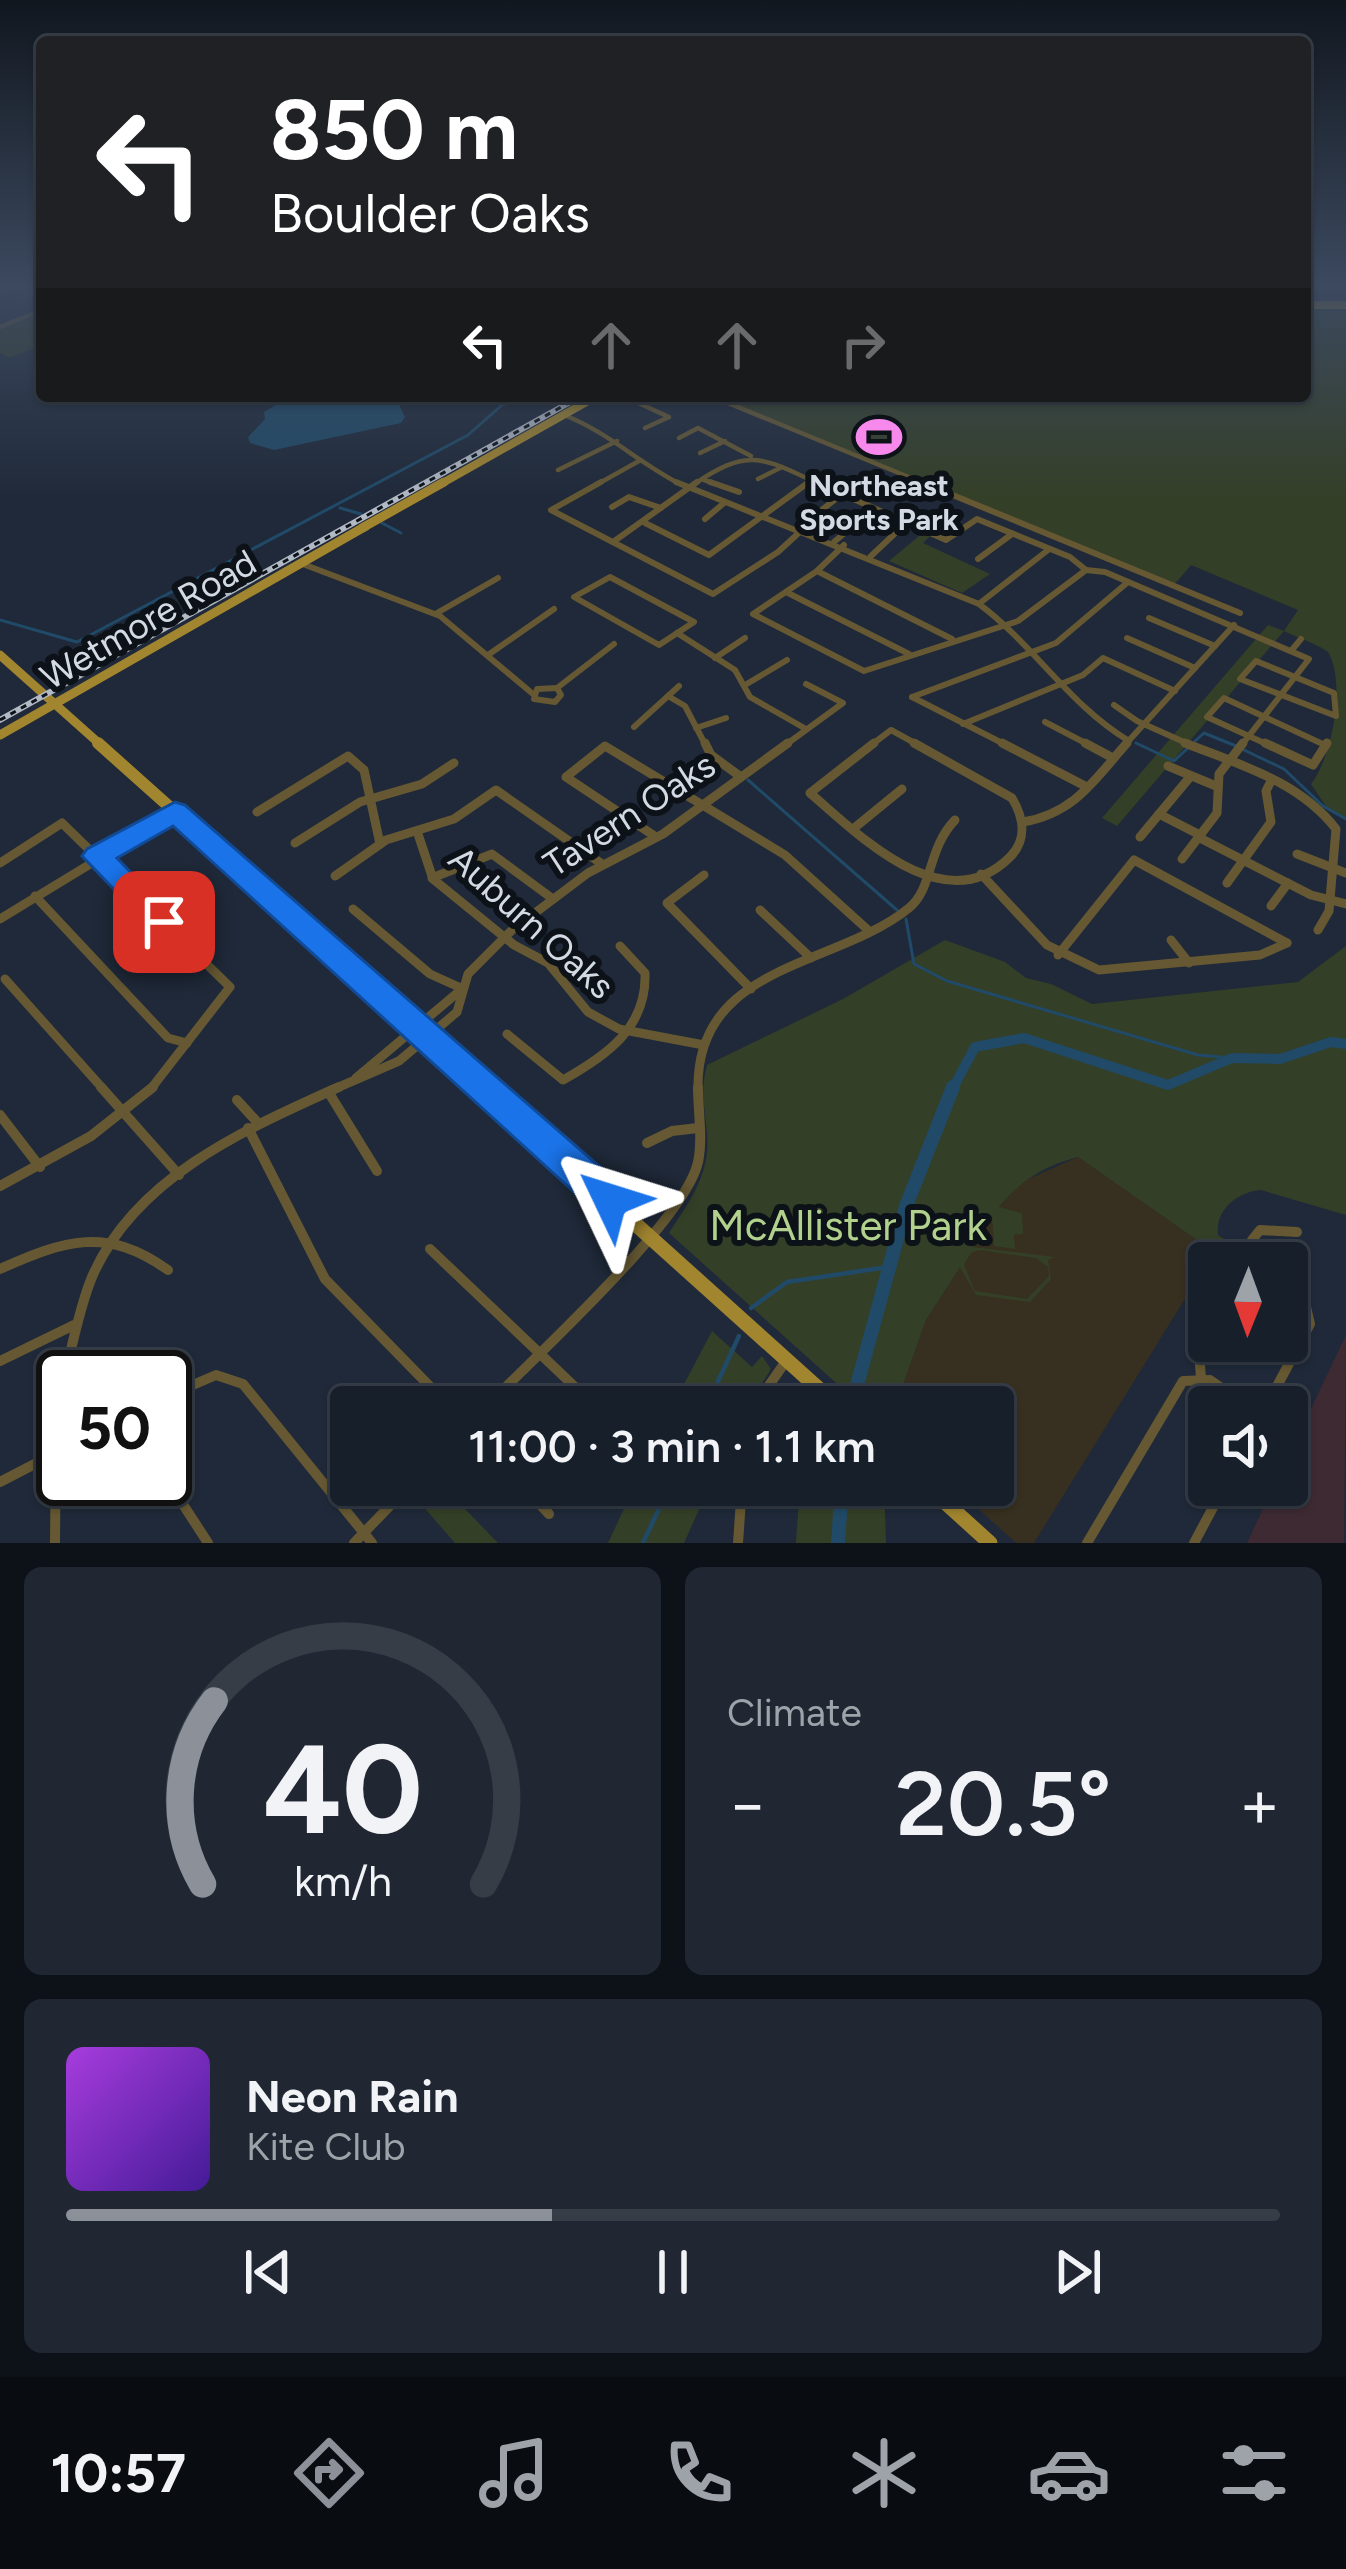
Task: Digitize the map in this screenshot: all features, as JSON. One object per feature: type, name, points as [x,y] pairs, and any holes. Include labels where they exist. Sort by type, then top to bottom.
[{"type":"main road","name":"Wetmore Road","points":[[0,735],[587,402]]},
{"type":"main road","points":[[0,656],[816,1386]]},
{"type":"main road","points":[[949,1506],[990,1543]]},
{"type":"street","points":[[636,402],[669,417],[645,428]]},
{"type":"street","points":[[726,402],[1240,613]]},
{"type":"street","points":[[564,415],[617,441],[639,461],[688,488],[844,545],[979,604],[1089,718],[1129,741]]},
{"type":"street","points":[[679,438],[698,428],[752,457],[783,466],[946,541],[977,519],[1086,570],[1128,582],[1309,659],[1229,761],[1216,785],[1220,807],[1181,859]]},
{"type":"street","points":[[700,453],[726,440]]},
{"type":"street","points":[[558,470],[617,441]]},
{"type":"street","points":[[613,542],[688,488],[752,457]]},
{"type":"street","points":[[639,461],[551,510],[713,594],[778,553],[843,494]]},
{"type":"street","points":[[758,479],[783,466]]},
{"type":"street","points":[[645,523],[709,555],[812,479]]},
{"type":"street","points":[[703,480],[739,492]]},
{"type":"street","points":[[611,507],[629,497],[663,509]]},
{"type":"street","points":[[705,519],[725,502]]},
{"type":"street","points":[[834,542],[874,508]]},
{"type":"street","points":[[871,556],[907,523]]},
{"type":"street","points":[[978,559],[1013,533]]},
{"type":"street","points":[[844,545],[817,571],[753,614],[864,671],[1022,620],[1086,570]]},
{"type":"street","points":[[979,604],[1049,549]]},
{"type":"street","points":[[300,563],[342,584],[436,614],[468,635],[536,701],[551,703],[560,698],[557,688]]},
{"type":"street","points":[[817,571],[953,640]]},
{"type":"street","points":[[610,577],[694,622],[677,634],[659,645],[574,597],[610,577]]},
{"type":"street","points":[[436,614],[498,578]]},
{"type":"street","points":[[1087,787],[912,697],[1056,643],[1128,582]]},
{"type":"street","points":[[786,592],[910,655]]},
{"type":"street","points":[[488,656],[554,609]]},
{"type":"street","points":[[1149,618],[1215,646]]},
{"type":"street","points":[[1023,822],[1058,814],[1234,626]]},
{"type":"street","points":[[677,634],[735,670],[750,697],[806,729]]},
{"type":"street","points":[[715,658],[745,638]]},
{"type":"street","points":[[1127,638],[1196,668]]},
{"type":"street","points":[[1291,651],[1301,639]]},
{"type":"street","points":[[533,694],[545,686],[557,688],[614,644]]},
{"type":"street","points":[[963,724],[1083,675],[1103,658],[1175,691]]},
{"type":"street","points":[[745,685],[788,660]]},
{"type":"street","points":[[1256,662],[1297,678],[1336,695],[1334,716],[1240,679],[1256,662]]},
{"type":"street","name":"Tavern Oaks","points":[[70,1350],[92,1277],[139,1208],[178,1175],[253,1125],[379,1073],[421,1033],[457,1012],[469,974],[504,937],[602,864],[656,837],[843,704],[806,684]]},
{"type":"street","points":[[634,727],[679,686]]},
{"type":"street","points":[[668,696],[685,706],[711,755],[741,777]]},
{"type":"street","points":[[1224,698],[1266,716],[1329,744],[1313,765],[1207,718],[1224,698]]},
{"type":"street","points":[[1114,705],[1272,780],[1316,805],[1334,823],[1341,841],[1330,900],[1318,931]]},
{"type":"street","points":[[696,728],[726,718]]},
{"type":"street","points":[[1045,722],[1113,758]]},
{"type":"street","points":[[891,730],[1006,792],[1023,822],[1014,852],[981,874],[926,877],[899,867],[810,793],[891,730]]},
{"type":"street","points":[[656,837],[566,777],[605,746],[784,855],[868,929]]},
{"type":"street","points":[[257,812],[348,756],[364,770],[380,844]]},
{"type":"street","points":[[295,843],[368,798],[422,784],[454,763]]},
{"type":"street","points":[[1168,766],[1216,785]]},
{"type":"street","points":[[1140,837],[1190,777]]},
{"type":"street","points":[[1227,883],[1272,818],[1266,791],[1272,780]]},
{"type":"street","points":[[853,829],[902,789]]},
{"type":"street","points":[[334,876],[380,844],[454,819],[496,790],[602,864]]},
{"type":"street","points":[[0,920],[175,812]]},
{"type":"street","points":[[1159,814],[1288,883],[1346,904]]},
{"type":"street","points":[[506,1386],[651,1236],[692,1180],[700,1147],[694,1087],[704,1045],[725,1012],[751,989],[908,909],[921,896],[931,844],[955,820]]},
{"type":"street","points":[[0,863],[62,823],[230,987],[207,1006],[160,1081],[40,1168],[0,1186]]},
{"type":"street","name":"Auburn Oaks","points":[[417,831],[432,878],[504,937],[548,962],[588,1012],[626,1030],[704,1045]]},
{"type":"street","points":[[432,878],[492,854],[553,898]]},
{"type":"street","points":[[1297,854],[1346,873]]},
{"type":"street","points":[[981,874],[1058,955],[1107,971],[1260,956],[1287,944],[1134,860],[1058,955]]},
{"type":"street","points":[[704,875],[668,903],[751,989]]},
{"type":"street","points":[[1271,906],[1288,883]]},
{"type":"street","points":[[35,896],[168,1038],[187,1043]]},
{"type":"street","points":[[353,909],[430,974],[462,989]]},
{"type":"street","points":[[760,910],[811,958]]},
{"type":"street","points":[[1171,940],[1189,963]]},
{"type":"street","points":[[507,1034],[563,1080],[604,1059],[646,998],[647,980],[620,946]]},
{"type":"street","points":[[5,979],[178,1175]]},
{"type":"street","points":[[329,1093],[377,1171]]},
{"type":"street","points":[[237,1100],[326,1279],[430,1386]]},
{"type":"street","points":[[0,1115],[40,1168]]},
{"type":"street","points":[[647,1143],[672,1131],[698,1128]]},
{"type":"street","points":[[1252,1242],[1254,1232],[1270,1227],[1297,1232]]},
{"type":"street","points":[[0,1269],[66,1240],[88,1238],[151,1257],[168,1270]]},
{"type":"street","points":[[430,1249],[575,1386]]},
{"type":"street","points":[[0,1361],[76,1324]]},
{"type":"street","points":[[769,1386],[787,1360]]},
{"type":"street","points":[[1200,1362],[1201,1378]]},
{"type":"street","points":[[192,1386],[216,1376],[244,1384],[364,1540],[392,1506]]},
{"type":"street","points":[[1088,1543],[1183,1381],[1201,1378],[1221,1386]]},
{"type":"street","points":[[0,1482],[36,1463]]},
{"type":"street","name":"Tavern Oaks","points":[[55,1506],[55,1543]]},
{"type":"street","points":[[184,1506],[208,1543]]},
{"type":"street","points":[[542,1506],[549,1514]]},
{"type":"street","points":[[738,1543],[741,1506]]},
{"type":"street","points":[[1194,1543],[1214,1506]]},
{"type":"shaded area","points":[[1078,1157],[1200,1242],[1188,1242],[1188,1294],[1034,1543],[1016,1543],[975,1506],[1014,1506],[1014,1386],[902,1386],[926,1320],[991,1217],[1019,1183]]},
{"type":"shaded area","points":[[1346,1335],[1344,1543],[1247,1543],[1264,1506],[1308,1506],[1308,1415]]},
{"type":"green space","points":[[1311,357],[1346,357],[1346,818],[1327,808],[1311,784],[1331,738],[1336,699],[1333,665],[1328,652],[1284,631],[1298,610],[1191,565],[1174,585],[730,402],[1311,402]]},
{"type":"green space","points":[[924,532],[931,535],[923,543],[990,574],[962,593],[889,561]]},
{"type":"green space","points":[[1268,625],[1284,631],[1117,826],[1102,818]]},
{"type":"green space","name":"McAllister Park","points":[[945,940],[1005,962],[1026,978],[1092,1004],[1298,982],[1346,946],[1346,1215],[1261,1190],[1244,1194],[1224,1210],[1218,1235],[1228,1242],[1200,1242],[1078,1157],[1054,1165],[1034,1175],[999,1207],[1022,1213],[1023,1234],[1014,1235],[1015,1249],[994,1246],[992,1216],[972,1247],[1055,1257],[1048,1260],[1051,1279],[1030,1302],[976,1295],[960,1267],[926,1320],[902,1386],[840,1386],[669,1233],[706,1161],[703,1091],[707,1065],[843,999]],"holes":[[[979,1250],[1036,1258],[1048,1267],[1049,1276],[1027,1299],[975,1291],[964,1265]]]},
{"type":"green space","points":[[712,1331],[752,1367],[762,1356],[771,1369],[760,1386],[683,1386]]},
{"type":"green space","points":[[423,1506],[462,1506],[498,1543],[455,1543]]},
{"type":"green space","points":[[625,1506],[701,1506],[684,1543],[608,1543]]},
{"type":"green space","points":[[799,1506],[885,1506],[886,1543],[796,1543]]},
{"type":"water","points":[[280,402],[398,402],[405,417],[401,423],[274,450],[250,443],[248,437],[265,419],[264,412]]},
{"type":"waterway","points":[[0,620],[77,642],[468,435],[511,402]]},
{"type":"waterway","points":[[340,508],[361,514]]},
{"type":"waterway","points":[[382,523],[401,533]]},
{"type":"waterway","points":[[1195,741],[1204,733],[1236,746]]},
{"type":"waterway","points":[[1136,743],[1174,761],[1189,747]]},
{"type":"waterway","points":[[1244,750],[1284,769],[1323,806],[1346,819]]},
{"type":"waterway","points":[[748,780],[897,910]]},
{"type":"waterway","points":[[906,919],[914,964],[947,981],[1198,1055],[1232,1058]]},
{"type":"waterway","points":[[952,1090],[975,1047],[1024,1038],[1168,1085],[1232,1058],[1280,1059],[1331,1042],[1346,1044]]},
{"type":"waterway","points":[[857,1386],[906,1206],[953,1087]]},
{"type":"waterway","points":[[751,1308],[787,1282],[888,1267]]},
{"type":"waterway","points":[[716,1386],[739,1336]]},
{"type":"waterway","points":[[643,1543],[660,1506]]},
{"type":"waterway","points":[[838,1543],[841,1506]]},
{"type":"railway","points":[[0,720],[570,402]]},
{"type":"place","name":"Northeast Sports Park","points":[[879,437]]},
{"type":"route","points":[[164,922],[97,856],[175,812],[610,1200]]}]
